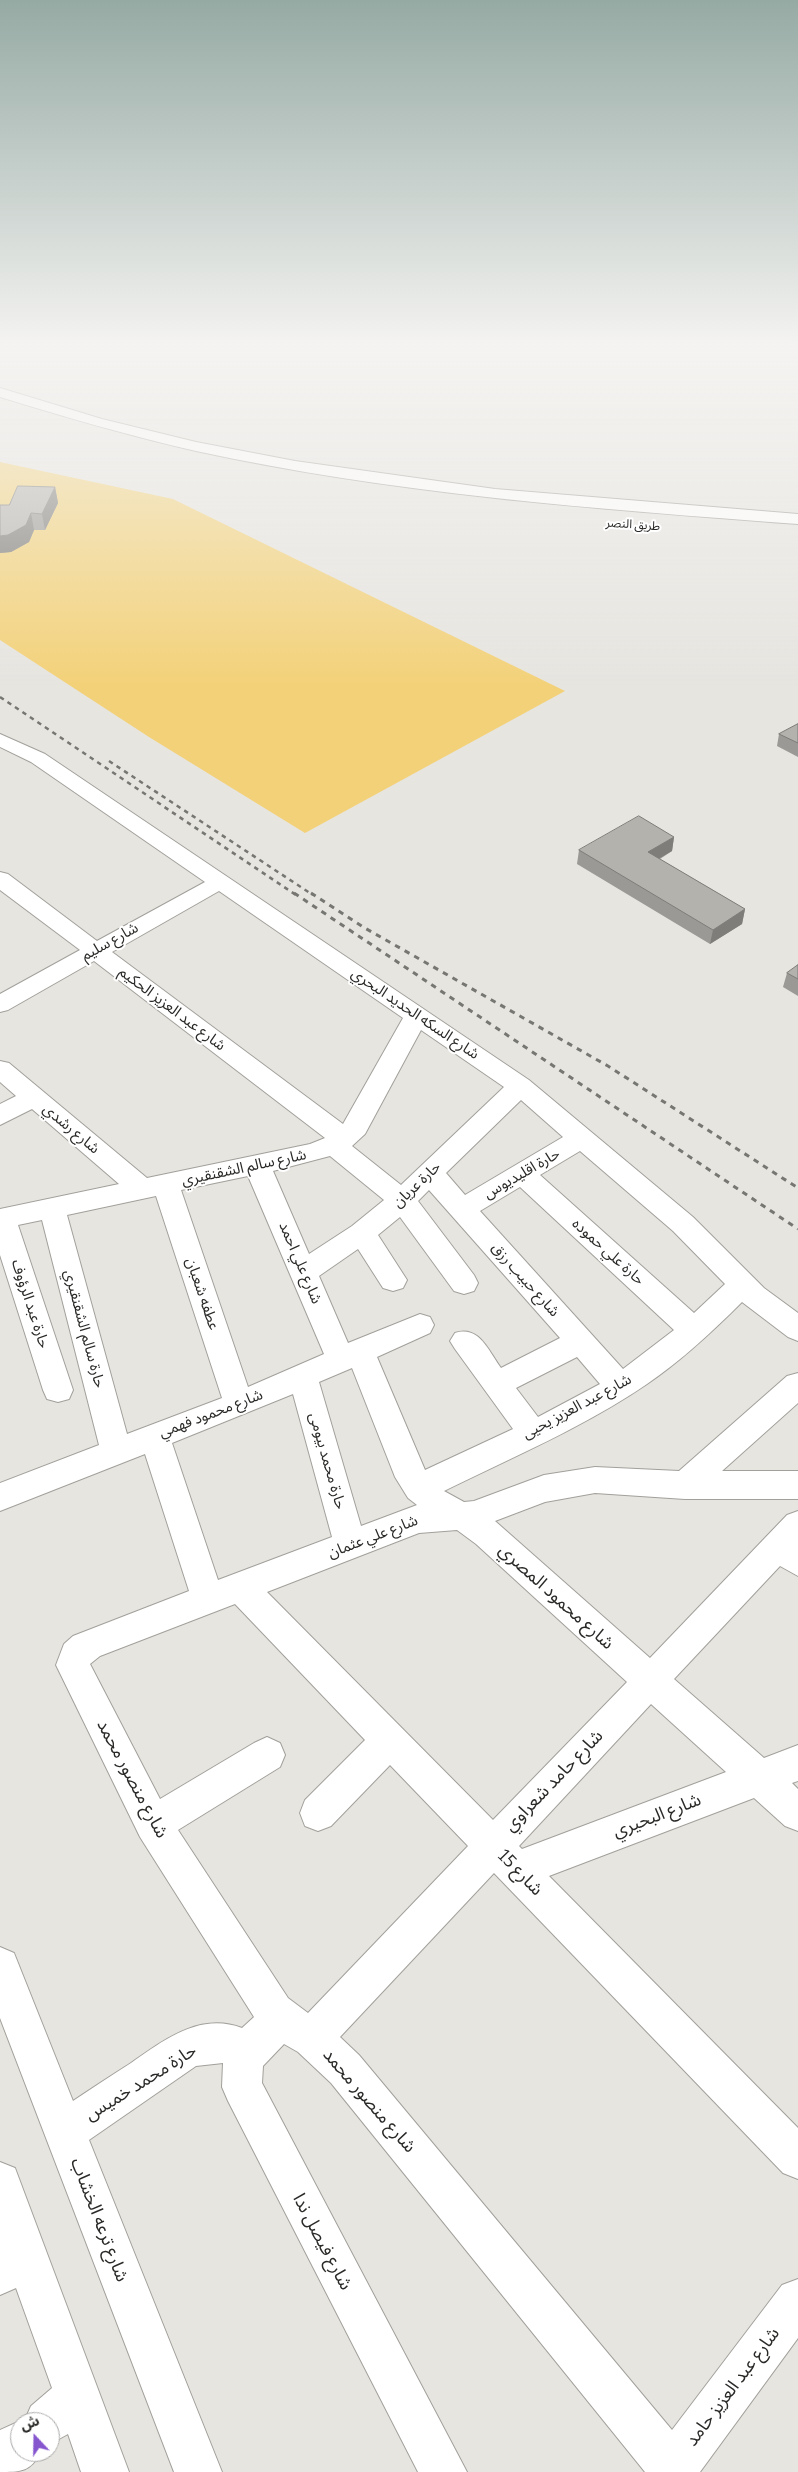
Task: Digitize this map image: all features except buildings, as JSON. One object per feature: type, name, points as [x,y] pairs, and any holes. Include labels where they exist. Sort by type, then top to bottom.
[{"type":"main road","name":"طريق النصر","points":[[241,456],[332,473],[531,499],[798,519]]},
{"type":"main road","name":"شارع السكه الحديد البحري","points":[[0,740],[38,758],[520,1086],[683,1224],[770,1309],[798,1329]]},
{"type":"main road","name":"شارع عبد العزيز الحكيم","points":[[0,879],[340,1142],[402,1200],[464,1283]]},
{"type":"main road","name":"شارع سليم","points":[[0,1004],[220,882]]},
{"type":"main road","points":[[340,1142],[356,1128],[417,1015]]},
{"type":"main road","name":"شارع رشدي","points":[[0,1069],[33,1097],[154,1187]]},
{"type":"main road","name":"حارة عريان","points":[[304,1272],[362,1233],[402,1200],[520,1086]]},
{"type":"main road","points":[[0,1116],[33,1097]]},
{"type":"main road","name":"حارة اقليديوس","points":[[462,1209],[582,1138]]},
{"type":"main road","name":"شارع سالم الشقنقيري","points":[[1,1219],[258,1165],[340,1142]]},
{"type":"main road","name":"شارع علي احمد","points":[[258,1165],[304,1272],[351,1356]]},
{"type":"main road","name":"شارع حبيب رزق","points":[[430,1173],[620,1386]]},
{"type":"main road","name":"حارة علي حموده","points":[[522,1174],[694,1331]]},
{"type":"main road","name":"عطفه شعبان","points":[[154,1187],[239,1404]]},
{"type":"main road","name":"حارة سالم الشقنقيري","points":[[52,1208],[116,1450]]},
{"type":"main road","name":"حارة عبد الرؤوف","points":[[1,1219],[58,1390]]},
{"type":"main road","points":[[362,1233],[393,1280]]},
{"type":"main road","name":"شارع عبد العزيز يحيى","points":[[419,1488],[620,1386],[651,1365],[694,1331],[743,1284]]},
{"type":"main road","name":"شارع محمود فهمي","points":[[0,1497],[116,1450],[239,1404],[420,1325]]},
{"type":"main road","points":[[465,1341],[532,1432]]},
{"type":"main road","points":[[496,1384],[580,1342]]},
{"type":"main road","name":"شارع محمود المصري","points":[[351,1356],[419,1488],[432,1500],[462,1516],[487,1534],[798,1813]]},
{"type":"main road","name":"حارة محمد بيومى","points":[[303,1377],[350,1545]]},
{"type":"main road","points":[[685,1485],[798,1386]]},
{"type":"main road","points":[[154,1436],[225,1594]]},
{"type":"main road","name":"شارع علي عثمان","points":[[74,1656],[88,1645],[418,1519],[482,1513],[527,1494],[569,1483],[622,1480],[685,1485],[798,1485]]},
{"type":"main road","name":"شارع حامد شعراوي","points":[[297,2029],[505,1858],[650,1680],[792,1544]]},
{"type":"main road","name":"شارع 15","points":[[225,1594],[390,1740],[798,2158]]},
{"type":"main road","name":"شارع منصور محمد","points":[[74,1656],[73,1665],[153,1824],[266,1999],[297,2029],[345,2069],[672,2470]]},
{"type":"main road","points":[[318,1813],[390,1740]]},
{"type":"main road","points":[[153,1824],[266,1755]]},
{"type":"main road","name":"شارع البحيري","points":[[505,1858],[758,1778],[798,1762]]},
{"type":"main road","name":"شارع ترعه الخشاب","points":[[0,1967],[198,2472]]},
{"type":"main road","name":"شارع فيصل ندا","points":[[297,2029],[248,2050],[241,2066],[240,2076],[246,2095],[442,2472]]},
{"type":"main road","name":"حارة محمد خميس","points":[[64,2132],[185,2050],[202,2044],[218,2042],[234,2044],[248,2050]]},
{"type":"main road","points":[[0,2183],[13,2263],[62,2409],[100,2469]]},
{"type":"main road","name":"شارع عبد العزيز حامد","points":[[672,2470],[798,2302]]},
{"type":"main road","points":[[0,2460],[10,2452]]},
{"type":"shaded area","points":[[0,462],[173,499],[565,691],[305,833],[149,737],[0,640]]},
{"type":"railway","points":[[0,697],[296,895]]},
{"type":"railway","points":[[109,761],[313,895]]},
{"type":"railway","points":[[294,893],[798,1229]]},
{"type":"railway","points":[[311,893],[363,927],[608,1066],[798,1188]]}]
